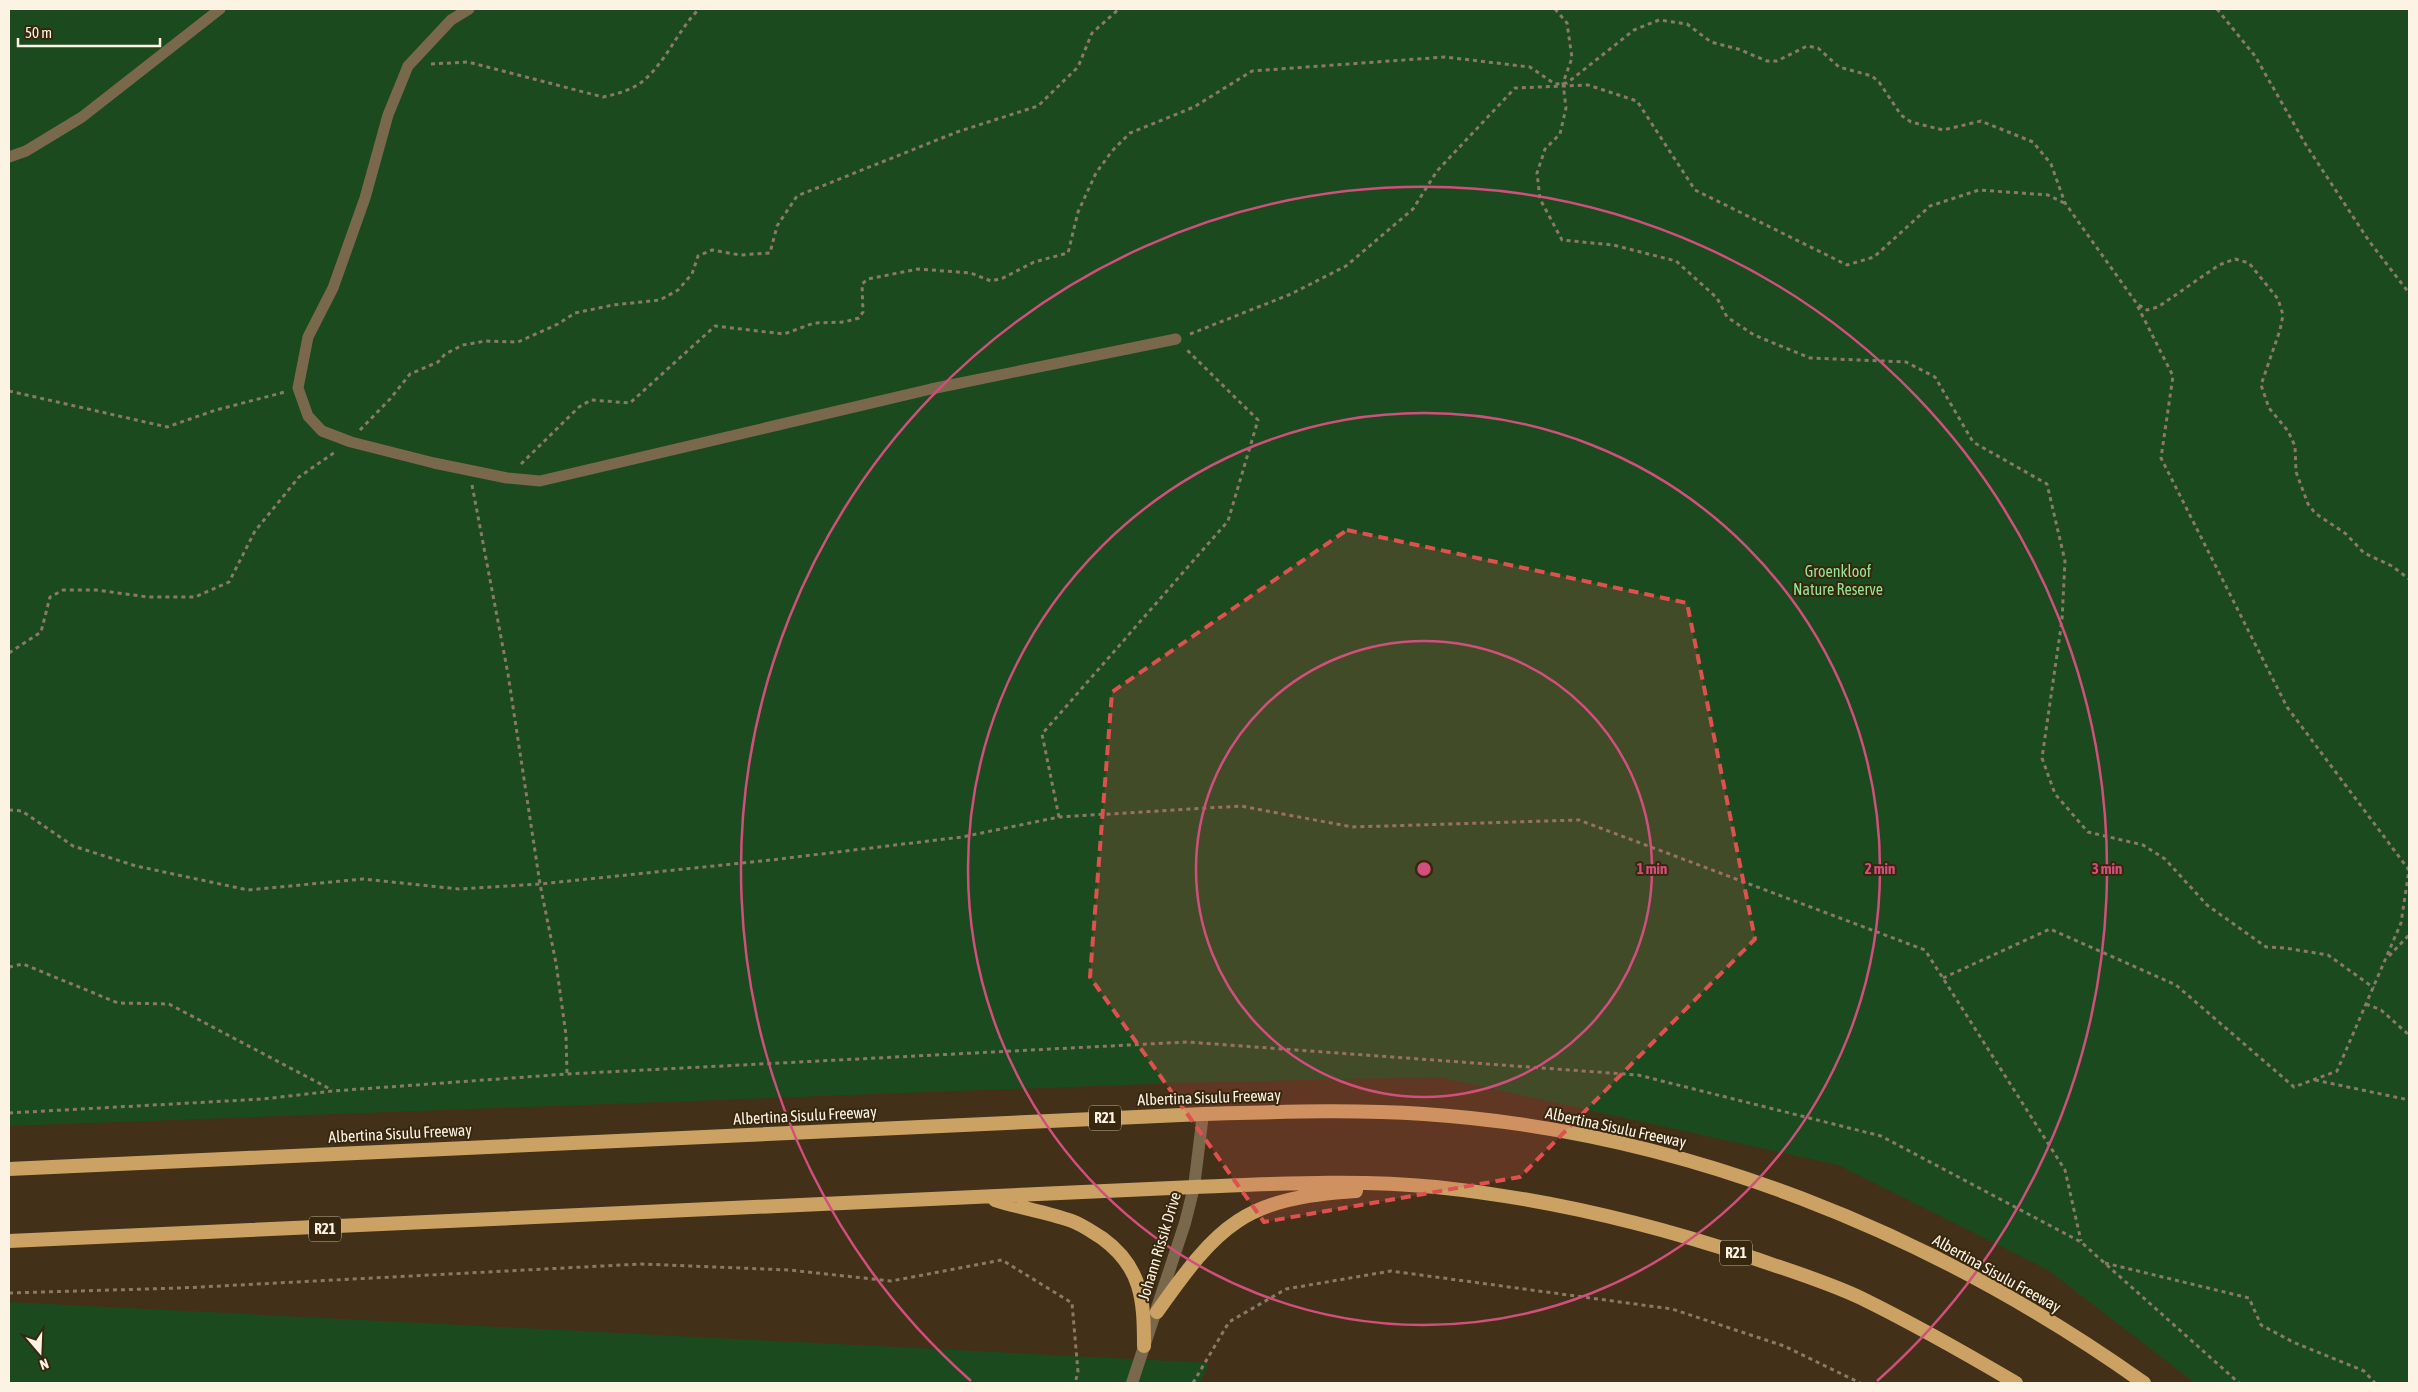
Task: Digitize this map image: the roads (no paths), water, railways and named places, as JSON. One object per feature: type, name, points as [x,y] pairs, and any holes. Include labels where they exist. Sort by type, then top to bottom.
[{"type":"highway","name":"Albertina Sisulu Freeway","points":[[9,1169],[1203,1114],[1360,1111],[1426,1114],[1529,1126],[1628,1144],[1727,1172],[1825,1206],[1925,1253],[2012,1300],[2114,1362],[2144,1383]]},
{"type":"highway","name":"R21","points":[[9,1242],[1194,1187],[1331,1182],[1434,1187],[1536,1200],[1674,1232],[1858,1297],[1950,1343],[2016,1383]]},
{"type":"highway","points":[[1157,1312],[1191,1264],[1215,1237],[1242,1216],[1264,1206],[1291,1199],[1334,1193],[1434,1187]]},
{"type":"highway","points":[[986,1197],[1073,1222],[1097,1235],[1120,1253],[1132,1269],[1142,1297],[1144,1346]]},
{"type":"street","name":"Johann Rissik Drive","points":[[1132,1383],[1185,1223],[1194,1187],[1203,1114]]},
{"type":"lane","points":[[9,157],[34,147],[82,117],[220,9]]},
{"type":"lane","points":[[469,9],[451,20],[408,66],[388,115],[365,198],[333,288],[308,337],[298,388],[308,416],[322,431],[351,442],[434,463],[507,478],[540,481],[931,389],[1176,340]]},
{"type":"park label","name":"Groenkloof Nature Reserve","points":[[1838,580]]}]
